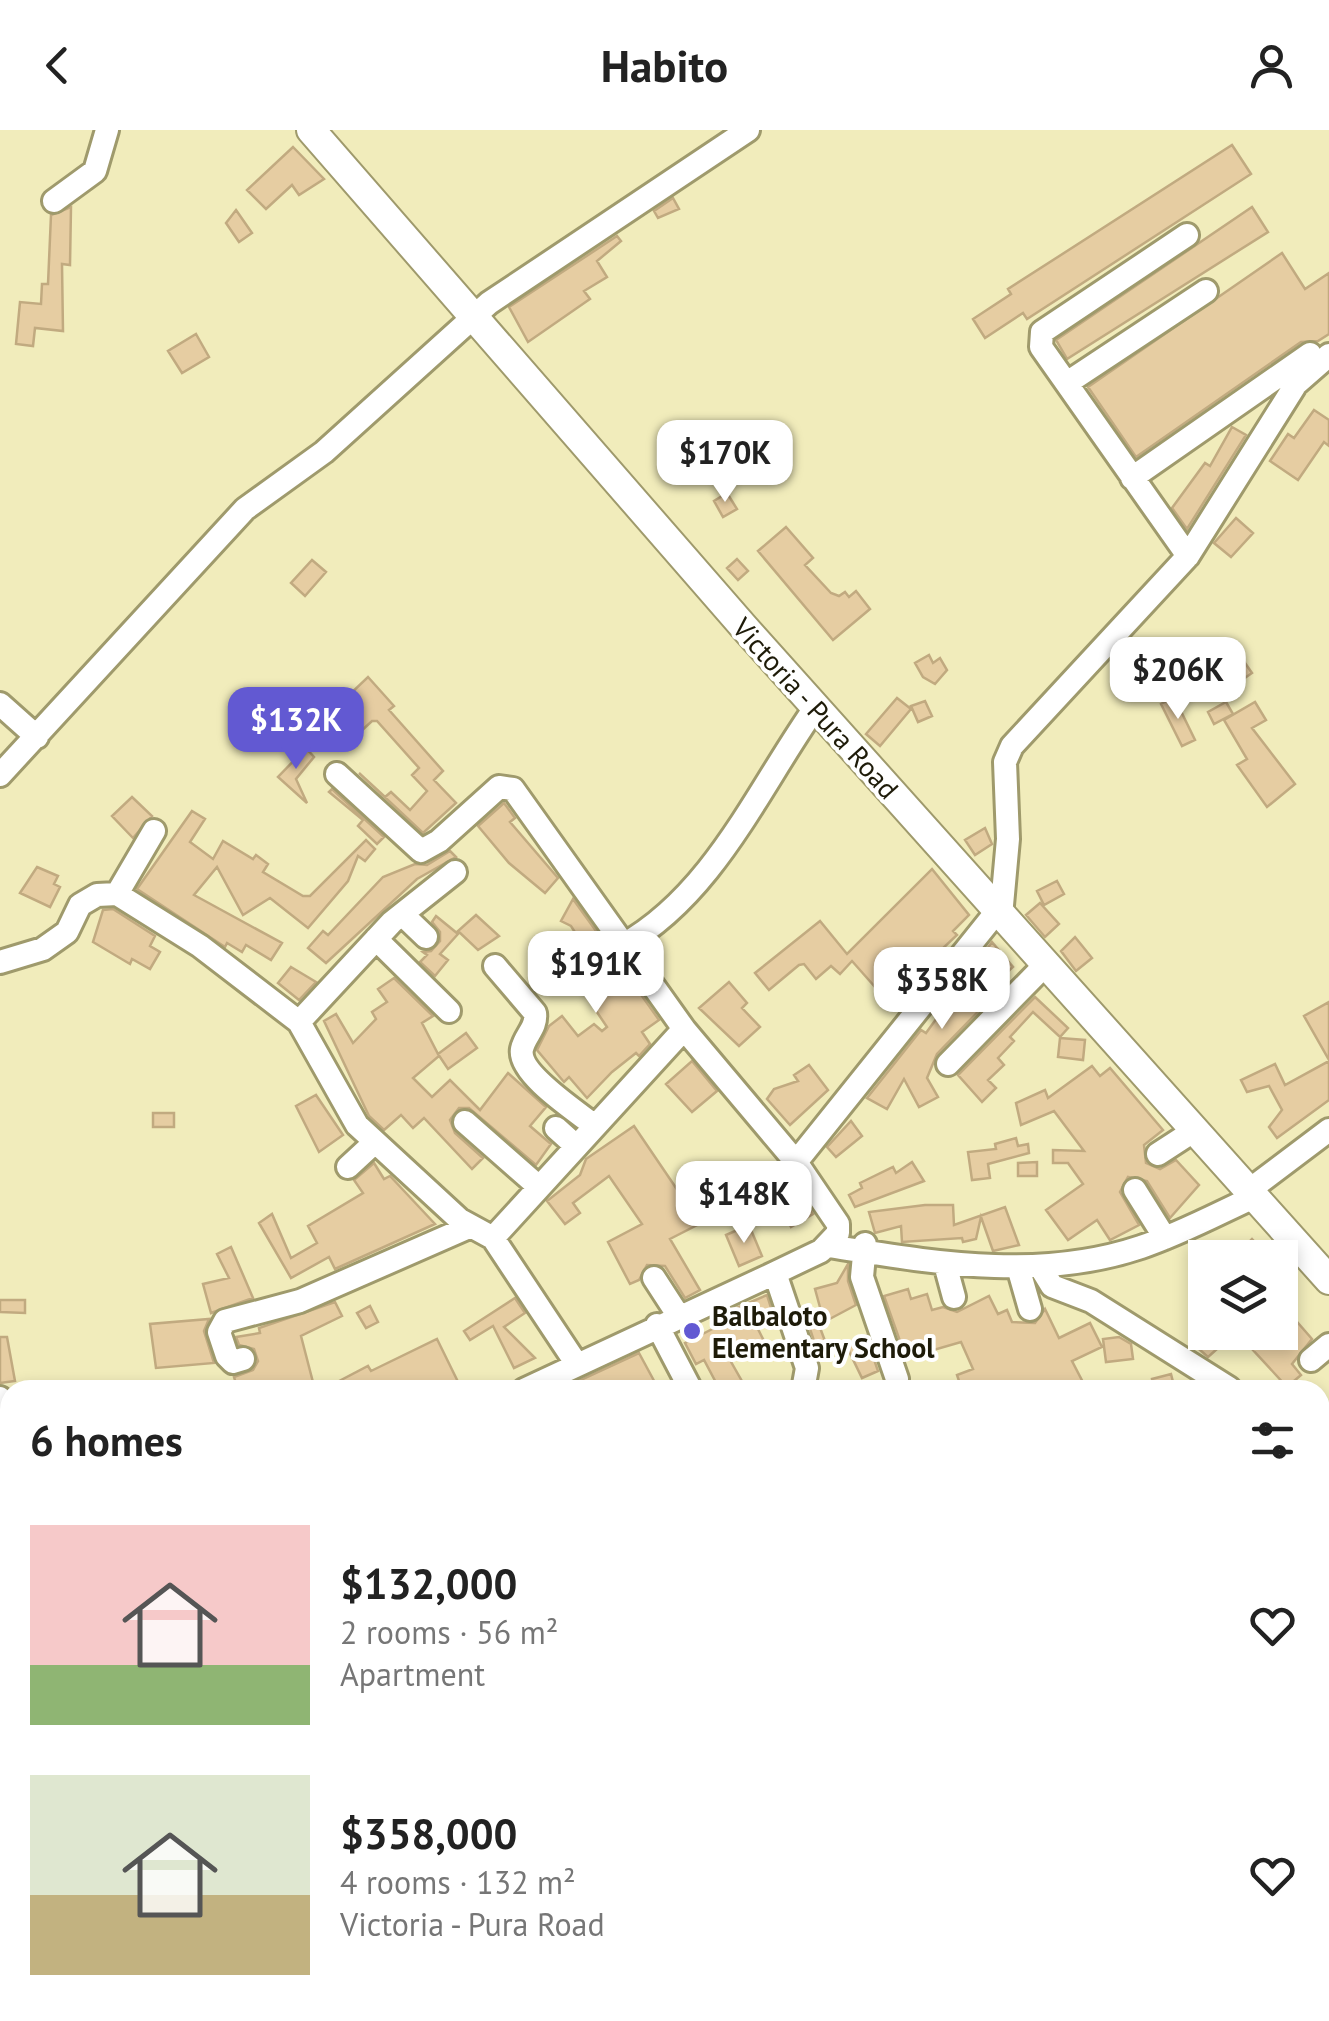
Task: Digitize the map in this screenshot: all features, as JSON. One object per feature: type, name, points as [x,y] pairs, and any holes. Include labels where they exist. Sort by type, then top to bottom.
[{"type":"main road","name":"Victoria - Pura Road","points":[[311,130],[816,708],[1329,1280]]},
{"type":"street","points":[[54,202],[95,171],[107,130]]},
{"type":"street","points":[[0,776],[245,508],[324,452],[474,315],[748,130]]},
{"type":"street","points":[[1186,235],[1042,332],[1041,347],[1188,556]]},
{"type":"street","points":[[1066,383],[1206,292]]},
{"type":"street","points":[[1132,478],[1329,341]]},
{"type":"street","points":[[796,1162],[915,1008],[997,912],[1007,879],[1007,755],[1188,556],[1296,384],[1329,355]]},
{"type":"street","points":[[0,704],[37,737]]},
{"type":"street","points":[[623,944],[672,912],[732,837],[816,708]]},
{"type":"street","points":[[337,774],[421,851],[506,785],[520,797],[684,1030],[796,1162],[833,1235],[867,1249],[945,1264],[1030,1267],[1109,1256],[1165,1238],[1251,1194],[1329,1130]]},
{"type":"street","points":[[116,894],[154,832]]},
{"type":"street","points":[[300,1022],[376,939],[455,872]]},
{"type":"street","points":[[0,962],[43,949],[67,932],[80,905],[98,894],[116,894],[200,946],[300,1022],[324,1060],[351,1117],[468,1227],[493,1238],[576,1363]]},
{"type":"street","points":[[403,915],[426,937]]},
{"type":"street","points":[[376,939],[449,1011]]},
{"type":"street","points":[[948,1064],[1045,965]]},
{"type":"street","points":[[495,966],[535,1013],[536,1020],[522,1050],[526,1069],[595,1126]]},
{"type":"street","points":[[493,1238],[684,1030]]},
{"type":"street","points":[[465,1122],[539,1187]]},
{"type":"street","points":[[556,1128],[576,1146]]},
{"type":"street","points":[[1158,1154],[1194,1130]]},
{"type":"street","points":[[348,1168],[375,1142]]},
{"type":"street","points":[[1135,1190],[1165,1238]]},
{"type":"street","points":[[243,1359],[233,1362],[227,1356],[219,1332],[225,1322],[300,1302],[468,1227]]},
{"type":"street","points":[[543,1380],[775,1273],[833,1235]]},
{"type":"street","points":[[867,1249],[866,1293],[897,1379]]},
{"type":"street","points":[[945,1264],[954,1298]]},
{"type":"street","points":[[1030,1267],[1030,1309]]},
{"type":"street","points":[[1030,1267],[1052,1286],[1091,1301],[1216,1380]]},
{"type":"street","points":[[775,1273],[806,1368],[804,1380]]},
{"type":"street","points":[[654,1278],[688,1380]]},
{"type":"building","points":[[1232,145],[1251,174],[1027,319],[1023,313],[985,338],[973,319],[1011,294],[1008,289]]},
{"type":"building","points":[[293,147],[324,179],[299,195],[292,185],[266,209],[247,190]]},
{"type":"building","points":[[673,198],[679,209],[658,218],[654,211]]},
{"type":"building","points":[[71,207],[70,265],[62,264],[63,331],[35,328],[33,346],[16,344],[20,302],[41,304],[42,284],[48,284],[51,215]]},
{"type":"building","points":[[1252,207],[1268,232],[1067,359],[1056,340]]},
{"type":"building","points":[[236,210],[252,233],[239,242],[226,223]]},
{"type":"building","points":[[617,236],[621,241],[597,261],[607,277],[584,291],[590,299],[528,342],[509,307]]},
{"type":"building","points":[[1282,253],[1305,289],[1329,273],[1329,334],[1318,341],[1301,342],[1136,457],[1088,387]]},
{"type":"building","points":[[196,334],[209,357],[182,373],[168,351]]},
{"type":"building","points":[[1314,410],[1329,420],[1329,446],[1324,442],[1298,480],[1270,461],[1288,434],[1294,438]]},
{"type":"building","points":[[1232,427],[1246,435],[1187,529],[1172,508],[1205,463],[1210,466]]},
{"type":"building","points":[[727,493],[737,509],[723,517],[714,501]]},
{"type":"building","points":[[1236,518],[1253,533],[1231,557],[1214,543]]},
{"type":"building","points":[[786,527],[813,558],[805,565],[831,593],[839,596],[845,592],[849,597],[856,591],[870,609],[833,640],[758,551]]},
{"type":"building","points":[[737,559],[748,571],[738,580],[727,568]]},
{"type":"building","points":[[312,560],[326,572],[305,596],[291,583]]},
{"type":"building","points":[[1238,653],[1252,673],[1239,682],[1225,662]]},
{"type":"building","points":[[929,655],[933,663],[940,658],[947,670],[935,684],[923,677],[915,663]]},
{"type":"building","points":[[368,677],[394,706],[389,710],[443,771],[434,780],[456,803],[423,833],[359,773],[385,797],[391,792],[410,810],[427,791],[412,775],[419,768],[377,721],[372,721],[344,747],[328,731],[356,704],[348,696]]},
{"type":"building","points":[[1174,697],[1195,740],[1182,746],[1161,704]]},
{"type":"building","points":[[897,698],[911,709],[880,746],[866,734]]},
{"type":"building","points":[[925,701],[932,716],[918,722],[911,706]]},
{"type":"building","points":[[1226,702],[1233,714],[1214,724],[1208,712]]},
{"type":"building","points":[[1255,702],[1266,720],[1252,728],[1295,784],[1267,807],[1237,765],[1247,759],[1224,720]]},
{"type":"building","points":[[306,748],[314,757],[296,779],[307,803],[278,777]]},
{"type":"building","points":[[332,789],[384,837],[377,844],[358,826],[363,820],[329,792]]},
{"type":"building","points":[[132,797],[152,816],[133,838],[112,816]]},
{"type":"building","points":[[504,803],[515,818],[510,822],[558,878],[545,893],[509,863],[478,826]]},
{"type":"building","points":[[192,811],[205,819],[190,842],[213,859],[223,841],[253,859],[256,855],[268,864],[263,872],[303,896],[310,896],[366,840],[375,849],[365,861],[358,856],[348,881],[308,928],[270,898],[243,915],[217,867],[194,895],[282,943],[271,960],[246,945],[242,952],[227,943],[225,947],[137,889]]},
{"type":"building","points":[[985,828],[992,844],[975,855],[965,840]]},
{"type":"building","points":[[450,851],[456,857],[417,879],[326,963],[308,948],[323,931],[328,935],[383,877],[415,864],[427,865]]},
{"type":"building","points":[[37,867],[58,876],[54,884],[60,887],[50,907],[20,893]]},
{"type":"building","points":[[932,869],[969,915],[953,931],[957,935],[924,966],[929,972],[925,977],[915,986],[910,981],[891,1005],[852,961],[840,974],[831,966],[816,979],[804,964],[799,965],[769,990],[755,973],[820,921],[847,954]]},
{"type":"building","points":[[1057,881],[1064,894],[1044,905],[1037,891]]},
{"type":"building","points":[[573,899],[609,949],[594,959],[609,981],[625,972],[659,1020],[642,1032],[650,1044],[639,1056],[636,1053],[612,1072],[587,1098],[569,1077],[564,1082],[537,1050],[549,1026],[562,1016],[578,1036],[594,1024],[602,1031],[607,1027],[576,981],[573,984],[558,964],[583,945],[571,926],[561,921]]},
{"type":"building","points":[[1040,903],[1059,924],[1045,937],[1026,915]]},
{"type":"building","points":[[113,909],[155,936],[150,946],[160,952],[150,969],[132,959],[130,964],[93,942],[103,910]]},
{"type":"building","points":[[476,915],[499,936],[478,950],[458,931]]},
{"type":"building","points":[[436,916],[458,934],[440,954],[448,960],[435,976],[420,962],[427,955],[423,952],[431,951],[440,941],[440,932],[432,922]]},
{"type":"building","points":[[1075,937],[1092,958],[1076,971],[1061,951]]},
{"type":"building","points":[[992,942],[1013,967],[993,985],[999,990],[937,1054],[927,1078],[938,1097],[919,1107],[904,1079],[887,1109],[867,1098],[921,1030],[926,1033]]},
{"type":"building","points":[[291,967],[316,982],[299,1000],[278,983]]},
{"type":"building","points":[[394,978],[433,1016],[422,1023],[439,1056],[413,1078],[432,1097],[450,1080],[480,1110],[508,1073],[546,1107],[530,1126],[551,1144],[536,1165],[469,1108],[459,1108],[450,1120],[455,1133],[483,1158],[472,1169],[424,1118],[413,1128],[401,1115],[384,1130],[369,1116],[324,1021],[336,1014],[353,1043],[376,1019],[372,1012],[387,1002],[378,989]]},
{"type":"building","points":[[729,982],[747,1003],[742,1008],[760,1027],[739,1046],[699,1008]]},
{"type":"building","points":[[1035,997],[1068,1028],[1060,1037],[1033,1012],[1010,1037],[1014,1041],[998,1058],[1004,1065],[988,1080],[996,1088],[982,1102],[958,1075]]},
{"type":"building","points":[[1329,1002],[1329,1060],[1304,1016]]},
{"type":"building","points":[[466,1033],[477,1048],[448,1069],[438,1054]]},
{"type":"building","points":[[1060,1038],[1085,1040],[1083,1060],[1058,1057]]},
{"type":"building","points":[[692,1061],[717,1091],[692,1112],[666,1084]]},
{"type":"building","points":[[1329,1061],[1329,1100],[1277,1138],[1269,1127],[1282,1110],[1269,1086],[1247,1092],[1241,1080],[1275,1064],[1285,1085]]},
{"type":"building","points":[[809,1065],[828,1090],[790,1125],[767,1099],[774,1089],[798,1081],[794,1075]]},
{"type":"building","points":[[1092,1066],[1100,1076],[1110,1068],[1163,1130],[1144,1145],[1146,1163],[1160,1169],[1176,1160],[1199,1185],[1170,1218],[1147,1181],[1128,1177],[1120,1192],[1139,1225],[1110,1240],[1097,1220],[1068,1240],[1046,1210],[1083,1184],[1068,1163],[1053,1163],[1053,1150],[1084,1151],[1054,1111],[1021,1125],[1016,1103],[1045,1090],[1048,1098]]},
{"type":"building","points":[[316,1095],[343,1135],[319,1152],[296,1106]]},
{"type":"building","points":[[153,1113],[174,1113],[174,1127],[153,1127]]},
{"type":"building","points":[[851,1121],[862,1136],[836,1157],[827,1147]]},
{"type":"building","points":[[634,1126],[691,1210],[700,1205],[707,1220],[670,1239],[700,1290],[685,1298],[665,1266],[647,1265],[639,1280],[630,1284],[608,1242],[642,1224],[609,1176],[573,1203],[580,1213],[565,1224],[547,1201],[580,1175],[586,1159]]},
{"type":"building","points":[[1016,1138],[1018,1146],[1028,1144],[1029,1153],[988,1164],[990,1178],[972,1180],[968,1152],[996,1149],[995,1144]]},
{"type":"building","points":[[912,1162],[924,1181],[855,1207],[849,1195],[862,1188],[860,1183],[893,1167],[896,1173]]},
{"type":"building","points":[[1037,1162],[1037,1176],[1018,1176],[1018,1163]]},
{"type":"building","points":[[374,1163],[384,1179],[390,1176],[435,1224],[335,1269],[329,1257],[291,1278],[259,1223],[272,1214],[291,1258],[317,1243],[308,1226],[363,1193],[354,1180]]},
{"type":"building","points":[[792,1182],[813,1214],[791,1227],[774,1193]]},
{"type":"building","points":[[953,1205],[954,1225],[1005,1207],[1019,1245],[993,1251],[981,1217],[976,1239],[963,1242],[962,1238],[902,1242],[901,1226],[875,1233],[869,1212]]},
{"type":"building","points":[[749,1225],[762,1256],[739,1266],[726,1235]]},
{"type":"building","points":[[231,1247],[253,1298],[211,1313],[203,1284],[229,1278],[217,1254]]},
{"type":"building","points":[[848,1264],[848,1281],[856,1305],[824,1322],[815,1289],[837,1283]]},
{"type":"building","points":[[908,1289],[911,1299],[927,1294],[932,1310],[943,1307],[957,1312],[989,1296],[998,1314],[1007,1310],[1012,1322],[1035,1323],[1045,1309],[1059,1338],[1090,1323],[1102,1347],[1072,1361],[1082,1380],[959,1380],[957,1375],[973,1369],[961,1342],[906,1358],[884,1296]]},
{"type":"building","points":[[767,1295],[773,1314],[755,1323],[765,1343],[730,1360],[741,1380],[715,1380],[704,1360],[696,1364],[685,1343],[724,1323],[720,1315]]},
{"type":"building","points":[[515,1298],[525,1313],[504,1327],[535,1358],[514,1368],[493,1326],[470,1340],[464,1331]]},
{"type":"building","points":[[0,1300],[25,1300],[25,1313],[0,1312]]},
{"type":"building","points":[[335,1302],[342,1316],[301,1336],[312,1380],[235,1380],[234,1377],[253,1370],[258,1361],[254,1349],[239,1345],[236,1337],[260,1333],[259,1328]]},
{"type":"building","points":[[370,1306],[378,1322],[366,1328],[357,1313]]},
{"type":"building","points":[[816,1317],[825,1341],[815,1344],[807,1320]]},
{"type":"building","points":[[209,1319],[204,1331],[214,1363],[156,1368],[150,1324]]},
{"type":"building","points":[[1298,1323],[1312,1339],[1292,1364],[1301,1375],[1295,1380],[1281,1380],[1253,1350],[1298,1350]]},
{"type":"building","points":[[866,1336],[878,1371],[862,1378],[846,1345]]},
{"type":"building","points":[[0,1337],[7,1337],[15,1380],[0,1380]]},
{"type":"building","points":[[1119,1337],[1131,1344],[1133,1359],[1106,1362],[1103,1339]]},
{"type":"building","points":[[437,1339],[457,1380],[341,1380],[368,1366],[371,1371]]},
{"type":"building","points":[[639,1353],[654,1380],[580,1380]]},
{"type":"building","points":[[1171,1374],[1172,1380],[1152,1380]]},
{"type":"place","name":"Balbaloto Elementary School","points":[[692,1331]]}]
